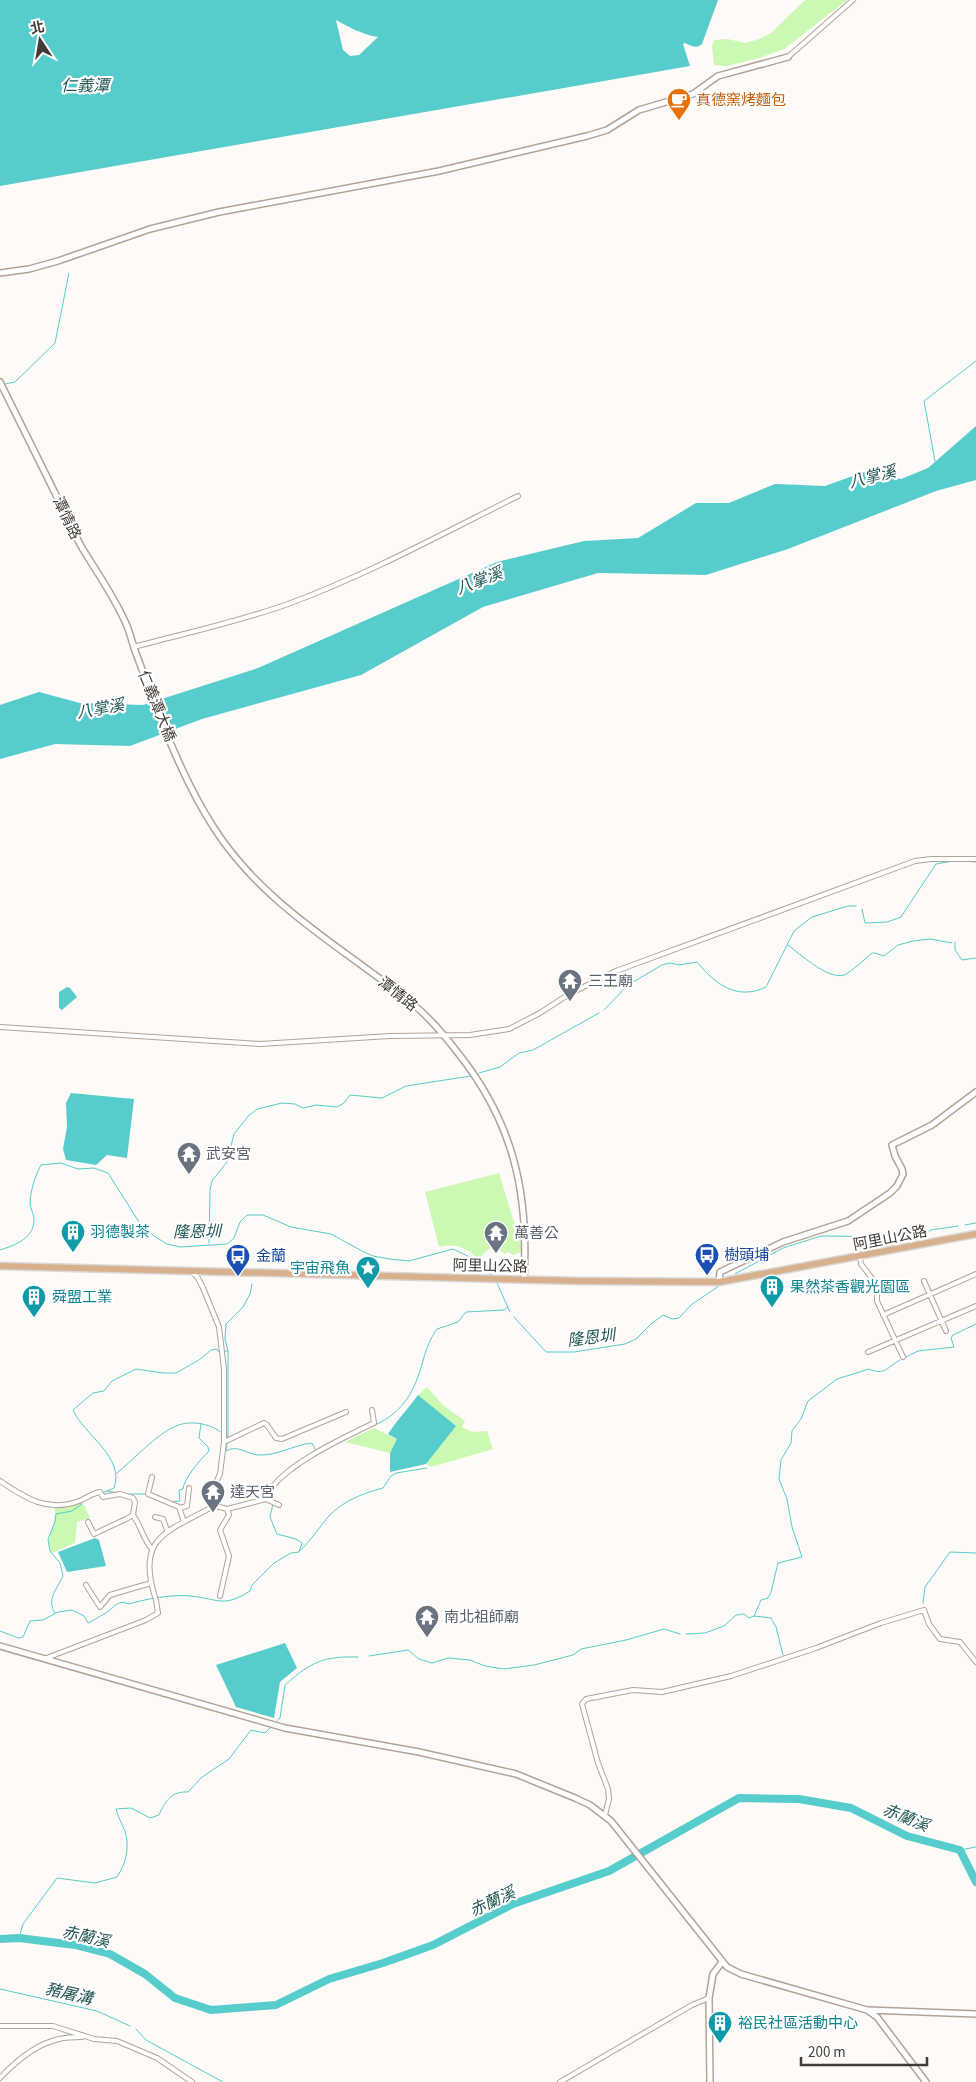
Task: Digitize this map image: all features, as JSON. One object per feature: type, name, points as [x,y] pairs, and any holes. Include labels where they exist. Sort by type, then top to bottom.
[{"type":"main road","name":"阿里山公路","points":[[0,1266],[654,1283],[719,1282],[976,1234]]},
{"type":"street","points":[[0,273],[49,264],[150,230],[219,212],[439,171],[607,130],[639,110],[693,94],[718,76],[788,57],[853,0]]},
{"type":"street","name":"潭情路","points":[[0,382],[81,546],[108,588],[126,624],[136,653]]},
{"type":"street","points":[[134,646],[247,617],[290,603],[387,562],[518,496]]},
{"type":"street","name":"仁義潭大橋","points":[[136,653],[179,760]]},
{"type":"street","name":"潭情路","points":[[179,760],[196,798],[215,830],[249,875],[296,918],[417,1007],[444,1035],[477,1076],[496,1109],[509,1143],[518,1179],[525,1219],[524,1279]]},
{"type":"street","points":[[0,1028],[260,1044],[470,1035],[509,1028],[540,1013],[568,994],[616,971],[915,861],[976,859]]},
{"type":"street","points":[[719,1282],[720,1272],[783,1242],[848,1221],[890,1193],[903,1174],[892,1145],[932,1125],[976,1092]]},
{"type":"street","points":[[860,1256],[861,1264],[877,1285],[877,1301],[903,1357]]},
{"type":"street","points":[[192,1272],[198,1278],[220,1327],[224,1369],[224,1442],[220,1474],[214,1487],[212,1505]]},
{"type":"street","points":[[883,1315],[976,1274]]},
{"type":"street","points":[[924,1281],[946,1331]]},
{"type":"street","points":[[868,1352],[976,1306]]},
{"type":"street","points":[[266,1498],[268,1492],[278,1480],[312,1455],[374,1424],[372,1410]]},
{"type":"street","points":[[224,1442],[264,1423],[276,1438],[282,1439],[346,1412]]},
{"type":"street","points":[[152,1477],[148,1494],[180,1508],[186,1506],[188,1488]]},
{"type":"street","points":[[0,1481],[32,1501],[51,1506],[79,1501],[100,1492],[103,1497],[120,1494],[133,1498],[135,1502],[132,1515],[94,1534],[88,1522]]},
{"type":"street","points":[[44,1659],[146,1620],[158,1613],[151,1582],[149,1554],[167,1530],[212,1505],[227,1509],[266,1498],[279,1505]]},
{"type":"street","points":[[180,1508],[184,1522]]},
{"type":"street","points":[[220,1596],[229,1556],[220,1530],[229,1515],[227,1509]]},
{"type":"street","points":[[132,1515],[140,1524],[145,1541],[152,1548]]},
{"type":"street","points":[[155,1517],[163,1519],[167,1530]]},
{"type":"street","points":[[86,1585],[100,1607],[110,1595],[151,1582]]},
{"type":"street","points":[[605,1814],[609,1799],[608,1789],[598,1763],[582,1704],[586,1699],[633,1690],[662,1692],[731,1676],[816,1648],[881,1623],[924,1610],[929,1624],[940,1639],[960,1642],[976,1662]]},
{"type":"street","points":[[0,1646],[285,1728],[419,1752],[516,1774],[582,1802],[605,1814],[618,1827],[652,1874],[722,1962],[741,1974],[867,2010],[976,2014]]},
{"type":"street","points":[[710,2082],[709,1998],[713,1974],[722,1962]]},
{"type":"street","points":[[560,2082],[692,2005],[709,1998]]},
{"type":"street","points":[[867,2010],[877,2017],[926,2082]]},
{"type":"street","points":[[0,2026],[53,2026],[84,2036],[117,2041],[157,2058],[192,2082]]},
{"type":"street","points":[[0,2078],[21,2058],[41,2046],[56,2039],[84,2036]]},
{"type":"green space","points":[[805,0],[847,0],[784,49],[727,66],[714,65],[712,46],[714,40],[727,39],[746,43],[759,39],[771,33]]},
{"type":"green space","points":[[499,1173],[523,1251],[513,1255],[509,1252],[505,1254],[495,1247],[489,1249],[478,1259],[460,1247],[439,1247],[425,1192]]},
{"type":"green space","points":[[427,1387],[444,1406],[465,1421],[462,1427],[472,1432],[487,1431],[493,1449],[431,1467],[426,1464],[455,1426],[418,1395]]},
{"type":"green space","points":[[374,1428],[397,1439],[390,1453],[345,1442]]},
{"type":"green space","points":[[78,1503],[84,1505],[90,1518],[77,1522],[75,1543],[52,1553],[49,1548],[49,1542],[55,1514],[54,1508]]},
{"type":"water","name":"仁義潭","points":[[0,0],[718,0],[702,44],[696,47],[683,44],[690,66],[0,186]],"holes":[[[336,20],[362,33],[378,37],[359,55],[350,56],[343,50]]]},
{"type":"water","name":"八掌溪","points":[[976,426],[976,480],[936,491],[788,549],[706,575],[598,573],[483,607],[361,675],[202,719],[130,746],[55,744],[0,759],[0,705],[39,692],[80,703],[143,705],[258,668],[497,562],[584,541],[638,538],[696,503],[729,503],[775,484],[825,486],[864,472],[901,479],[928,468]]},
{"type":"water","points":[[67,987],[77,997],[62,1010],[59,1008],[59,992]]},
{"type":"water","points":[[71,1093],[134,1099],[127,1158],[107,1155],[96,1165],[66,1160],[63,1149],[67,1127],[66,1103]]},
{"type":"water","points":[[418,1395],[456,1426],[426,1464],[390,1472],[390,1453],[397,1439],[388,1434]]},
{"type":"water","points":[[95,1538],[99,1540],[106,1566],[67,1572],[58,1552]]},
{"type":"water","points":[[285,1643],[297,1668],[280,1682],[274,1718],[236,1707],[216,1665]]},
{"type":"waterway","points":[[5,384],[15,382],[55,343],[69,273]]},
{"type":"waterway","points":[[935,461],[924,401],[976,361]]},
{"type":"waterway","points":[[862,909],[865,923],[887,922],[901,917],[936,864],[953,861]]},
{"type":"waterway","points":[[964,861],[976,862]]},
{"type":"waterway","points":[[604,1010],[628,985],[662,965],[670,963],[679,965],[697,962],[719,983],[736,991],[755,991],[766,987],[794,931],[812,917],[848,906],[856,906]]},
{"type":"waterway","points":[[788,945],[814,965],[837,976],[844,975],[872,953],[884,956],[898,945],[930,939],[952,943]]},
{"type":"waterway","points":[[955,942],[955,950],[962,960],[976,958]]},
{"type":"waterway","points":[[479,1073],[500,1067],[519,1053],[533,1050],[599,1013]]},
{"type":"waterway","points":[[251,1114],[257,1109],[282,1103],[295,1104],[303,1108],[316,1105],[337,1107],[344,1103],[350,1095],[382,1098],[406,1086],[471,1076]]},
{"type":"waterway","points":[[209,1243],[210,1190],[212,1181],[227,1162],[234,1134],[250,1114]]},
{"type":"waterway","name":"隆恩圳","points":[[0,1250],[23,1240],[31,1231],[34,1218],[30,1204],[31,1197],[41,1165],[61,1163],[78,1169],[94,1168],[108,1173],[139,1222],[154,1236],[167,1244],[180,1247],[227,1244],[234,1238],[240,1222],[247,1215],[263,1215],[291,1227],[331,1234],[373,1256],[409,1261],[453,1249],[472,1258],[493,1276]]},
{"type":"waterway","name":"隆恩圳","points":[[965,1225],[976,1223]]},
{"type":"waterway","name":"隆恩圳","points":[[735,1274],[783,1248],[821,1236],[921,1237],[931,1230],[958,1226]]},
{"type":"waterway","name":"隆恩圳","points":[[497,1283],[510,1312]]},
{"type":"waterway","points":[[224,1351],[228,1351],[225,1339],[226,1324],[243,1307],[250,1294],[252,1284]]},
{"type":"waterway","name":"隆恩圳","points":[[514,1317],[546,1352],[574,1352],[625,1344],[636,1339],[663,1315],[672,1319],[679,1318],[691,1305],[719,1286]]},
{"type":"waterway","points":[[375,1425],[394,1414],[407,1399],[416,1381],[428,1344],[437,1329],[458,1322],[466,1312],[504,1310],[508,1307]]},
{"type":"waterway","points":[[906,1357],[918,1351],[954,1347],[951,1338],[953,1335],[976,1324]]},
{"type":"waterway","points":[[102,1493],[114,1488],[116,1477],[114,1466],[102,1447],[73,1410],[93,1393],[104,1391],[112,1381],[136,1369],[176,1373],[199,1360],[211,1350],[217,1349],[220,1352]]},
{"type":"waterway","points":[[228,1351],[228,1439]]},
{"type":"waterway","points":[[686,1634],[705,1633],[724,1626],[736,1615],[744,1614],[749,1618],[754,1616],[761,1600],[768,1598],[771,1592],[778,1563],[802,1557],[792,1527],[787,1499],[779,1479],[781,1460],[791,1443],[792,1431],[801,1419],[808,1401],[837,1379],[869,1369],[879,1372],[886,1370],[900,1360]]},
{"type":"waterway","points":[[117,1473],[169,1429],[176,1426],[194,1423],[212,1427],[222,1433]]},
{"type":"waterway","points":[[172,1502],[180,1501],[179,1490],[183,1489],[190,1474],[209,1451],[208,1447],[199,1438],[201,1424]]},
{"type":"waterway","points":[[227,1443],[226,1451],[239,1449],[255,1455],[272,1454],[312,1443],[315,1449],[319,1451]]},
{"type":"waterway","points":[[293,1471],[300,1466]]},
{"type":"waterway","points":[[300,1551],[328,1517],[340,1506],[361,1495],[383,1488],[391,1476],[396,1473],[427,1468]]},
{"type":"waterway","points":[[107,1491],[118,1493]]},
{"type":"waterway","points":[[124,1494],[148,1494]]},
{"type":"waterway","points":[[152,1494],[166,1500]]},
{"type":"waterway","points":[[55,1613],[52,1599],[63,1576],[60,1563],[50,1551],[48,1539],[56,1514],[72,1511],[82,1504],[81,1502]]},
{"type":"waterway","points":[[0,1631],[18,1638],[23,1637],[30,1621],[43,1620],[58,1612],[72,1610],[84,1616],[88,1623],[122,1602],[129,1604],[160,1597],[176,1596],[227,1601],[241,1596],[250,1591],[252,1585],[274,1563],[291,1553],[299,1552],[302,1543],[296,1539],[277,1534],[270,1517],[273,1504]]},
{"type":"waterway","points":[[923,1603],[925,1587],[950,1552],[976,1553]]},
{"type":"waterway","points":[[754,1616],[771,1618],[776,1627],[783,1655]]},
{"type":"waterway","points":[[369,1656],[408,1650],[419,1659],[432,1663],[448,1658],[470,1660],[485,1666],[504,1669],[534,1665],[573,1655],[581,1649],[626,1640],[664,1629],[680,1634]]},
{"type":"waterway","points":[[277,1721],[280,1718],[285,1685],[294,1677],[310,1666],[326,1659],[358,1657]]},
{"type":"waterway","points":[[19,1938],[23,1924],[57,1878],[95,1883],[117,1877],[125,1861],[127,1843],[125,1831],[116,1809],[131,1808],[150,1818],[159,1815],[164,1805],[173,1795],[188,1792],[202,1777],[229,1759],[251,1730],[265,1733],[271,1727]]},
{"type":"waterway","name":"赤蘭溪","points":[[0,1939],[19,1938],[75,1945],[110,1954],[145,1974],[175,1998],[211,2010],[276,2005],[329,1979],[383,1963],[433,1945],[513,1904],[609,1871],[739,1798],[799,1799],[851,1808],[907,1836],[960,1850],[976,1882]]},
{"type":"waterway","points":[[960,1850],[976,1847]]},
{"type":"waterway","name":"豬屠溝","points":[[0,1989],[97,2011],[130,2026]]},
{"type":"waterway","name":"豬屠溝","points":[[136,2029],[146,2040],[223,2082]]},
{"type":"place","name":"真德窯烤麵包","points":[[679,121]]},
{"type":"place","name":"三王廟","points":[[570,1002]]},
{"type":"place","name":"武安宮","points":[[189,1175]]},
{"type":"place","name":"羽德製茶","points":[[73,1253]]},
{"type":"place","name":"萬善公","points":[[496,1254]]},
{"type":"place","name":"樹頭埔","points":[[707,1276]]},
{"type":"place","name":"金蘭","points":[[238,1277]]},
{"type":"place","name":"宇宙飛魚","points":[[368,1289]]},
{"type":"place","name":"果然茶香觀光園區","points":[[772,1308]]},
{"type":"place","name":"舜盟工業","points":[[34,1318]]},
{"type":"place","name":"達天宮","points":[[213,1513]]},
{"type":"place","name":"南北祖師廟","points":[[427,1638]]},
{"type":"place","name":"裕民社區活動中心","points":[[720,2044]]}]
